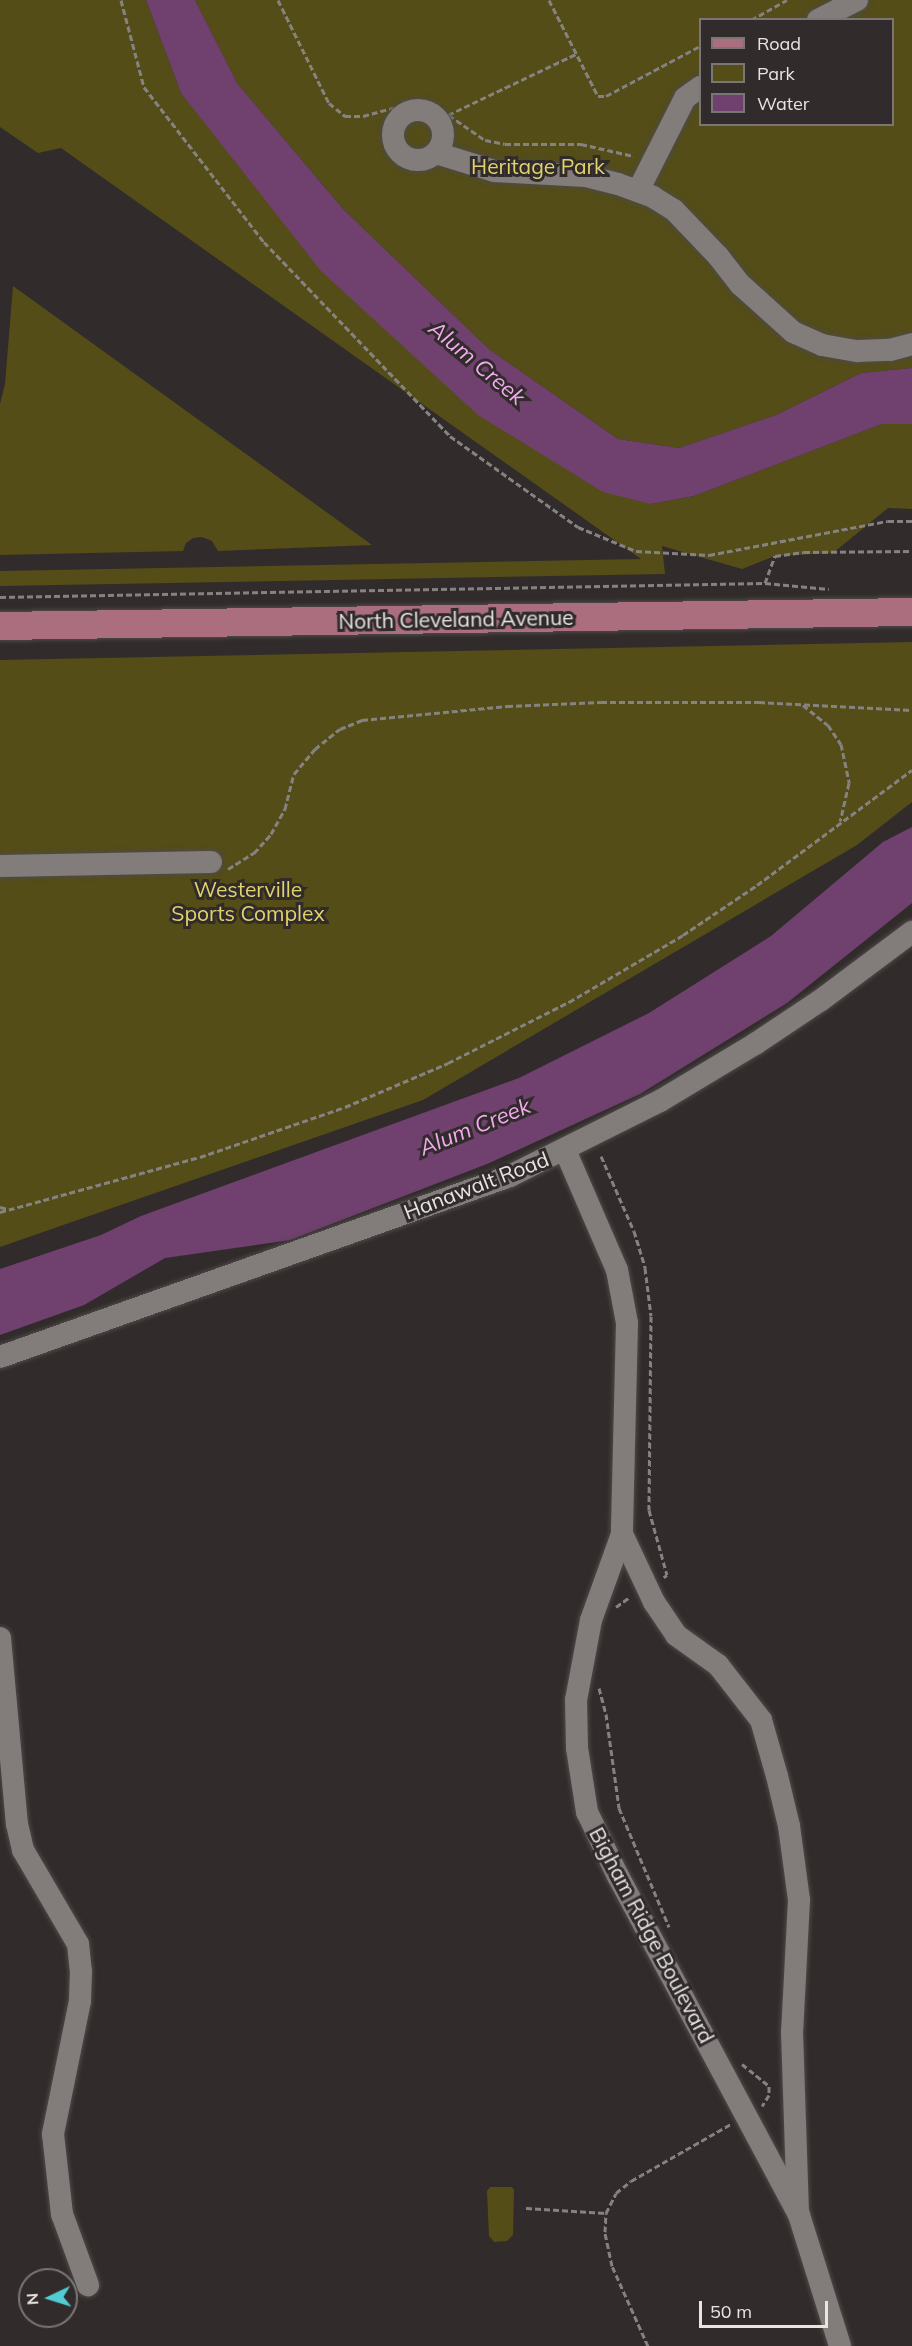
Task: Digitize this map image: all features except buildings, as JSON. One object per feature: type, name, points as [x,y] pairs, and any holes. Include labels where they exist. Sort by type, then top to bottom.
[{"type":"main road","name":"North Cleveland Avenue","points":[[0,626],[838,601],[912,612]]},
{"type":"street","points":[[822,18],[857,0]]},
{"type":"street","points":[[638,191],[686,98],[699,88]]},
{"type":"street","points":[[436,153],[494,171],[586,176],[638,191],[674,210],[718,256],[741,285],[793,332],[822,345],[857,351],[890,350],[912,344]]},
{"type":"street","points":[[0,866],[215,867]]},
{"type":"street","name":"Hanawalt Road","points":[[0,1357],[510,1176],[660,1101],[755,1044],[821,1000],[912,932]]},
{"type":"street","name":"Bigham Ridge Boulevard","points":[[565,1150],[616,1270],[627,1323],[622,1534],[591,1620],[576,1700],[577,1748],[587,1812],[618,1876],[799,2215],[840,2346]]},
{"type":"street","name":"Bigham Ridge Boulevard","points":[[622,1534],[654,1602],[676,1635],[718,1665],[761,1720],[777,1776],[789,1826],[800,1900],[792,2032],[799,2215]]},
{"type":"street","points":[[607,1575],[622,1572],[641,1574]]},
{"type":"street","points":[[0,1638],[19,1833],[23,1850],[78,1944],[81,1971],[80,2001],[53,2134],[62,2214],[88,2285]]},
{"type":"street","points":[[757,2140],[775,2139],[794,2128]]},
{"type":"path","points":[[121,0],[144,87],[264,242],[450,436],[578,527],[636,551],[709,555],[888,522],[912,521]]},
{"type":"path","points":[[278,0],[329,104],[345,116],[363,116],[411,103],[434,105],[485,140],[505,144],[581,144],[604,147],[652,161]]},
{"type":"path","points":[[549,0],[598,96],[606,96],[699,47]]},
{"type":"path","points":[[755,18],[787,0]]},
{"type":"path","points":[[447,116],[576,54]]},
{"type":"path","points":[[765,583],[775,556],[804,552],[912,550]]},
{"type":"path","points":[[0,597],[765,583],[838,601]]},
{"type":"path","points":[[215,867],[229,869],[254,853],[271,834],[285,809],[294,774],[315,748],[340,729],[362,720],[507,706],[601,702],[759,702],[912,710]]},
{"type":"path","points":[[803,705],[828,725],[841,744],[849,783],[840,823]]},
{"type":"path","points":[[0,1212],[200,1157],[345,1107],[448,1063],[569,1002],[683,935],[757,885],[912,770]]},
{"type":"path","points":[[0,1207],[9,1209]]},
{"type":"path","points":[[613,1612],[631,1596]]},
{"type":"path","points":[[598,1686],[606,1714],[619,1808],[666,1915],[671,1933]]},
{"type":"path","points":[[734,2058],[769,2086],[767,2101],[760,2108]]},
{"type":"path","points":[[769,2093],[775,2093]]},
{"type":"path","points":[[648,2346],[619,2288],[612,2266],[605,2232],[606,2213],[616,2193],[631,2181],[738,2121]]},
{"type":"path","points":[[526,2208],[606,2213]]},
{"type":"green space","points":[[0,0],[146,0],[181,93],[651,504],[694,496],[882,424],[912,424],[912,509],[888,508],[833,553],[775,556],[742,569],[662,546],[665,574],[0,586],[0,571],[641,559],[61,148],[38,153],[0,127]]},
{"type":"green space","name":"Heritage Park","points":[[195,0],[912,0],[912,368],[861,373],[776,415],[679,448],[618,439],[490,350],[343,209],[237,83]]},
{"type":"green space","points":[[13,286],[372,545],[218,551],[212,541],[202,537],[193,538],[186,543],[183,551],[0,555],[0,404],[5,384]]},
{"type":"green space","name":"Westerville Sports Complex","points":[[912,642],[912,802],[857,845],[423,1100],[0,1247],[0,660]]},
{"type":"green space","points":[[490,2187],[512,2187],[514,2190],[513,2235],[507,2241],[494,2242],[489,2236],[487,2191]]},
{"type":"water","name":"Alum Creek","points":[[146,0],[195,0],[237,83],[343,209],[490,350],[618,439],[679,448],[776,415],[861,373],[912,368],[912,424],[882,424],[694,496],[651,504],[603,492],[478,415],[321,271],[181,93]]},
{"type":"water","name":"Alum Creek","points":[[912,827],[912,903],[787,1003],[640,1094],[487,1164],[290,1240],[165,1258],[84,1305],[0,1335],[0,1269],[101,1235],[141,1216],[519,1078],[649,1013],[771,936],[883,842]]}]
